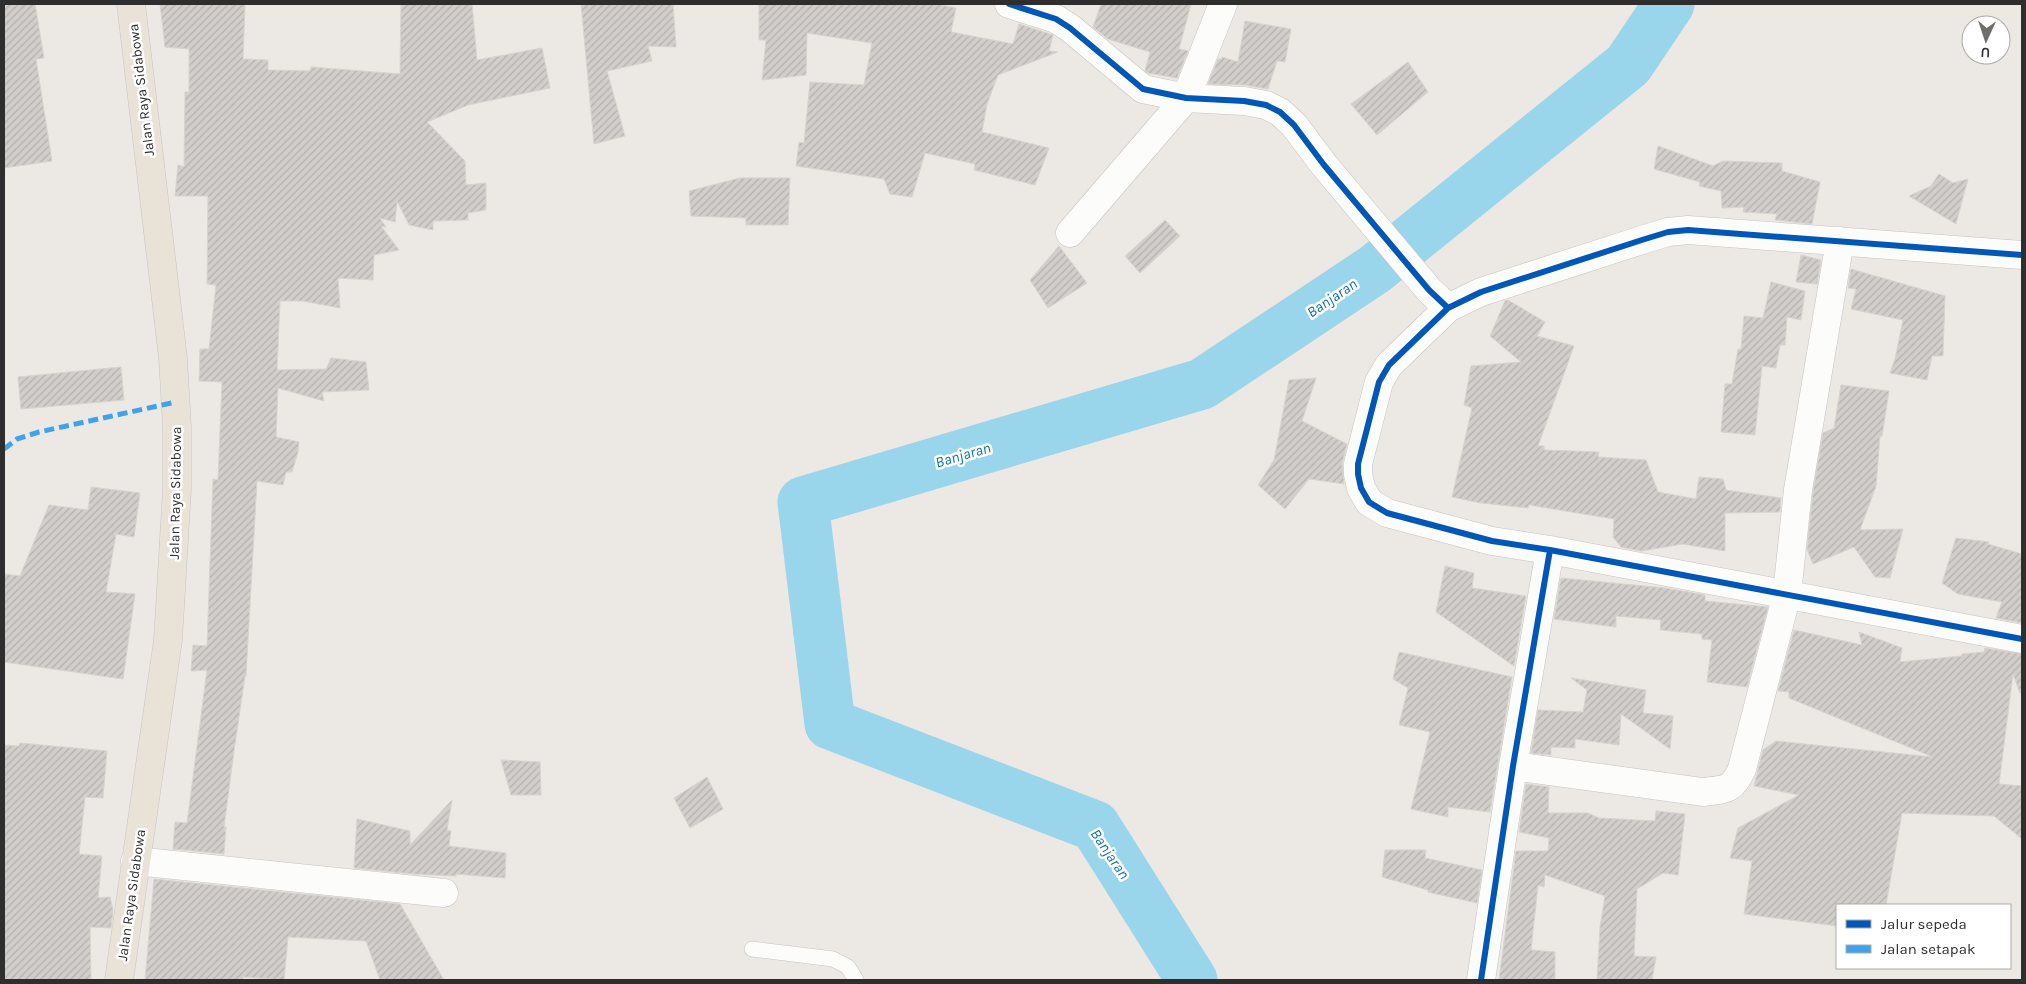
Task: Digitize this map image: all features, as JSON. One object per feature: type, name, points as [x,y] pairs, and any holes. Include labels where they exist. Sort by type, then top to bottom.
[{"type":"highway","name":"Jalan Raya Sidabowa","points":[[119,980],[171,616],[178,427],[173,358],[130,4]]},
{"type":"street","points":[[1009,4],[1056,19],[1070,28],[1143,89],[1186,98],[1244,100],[1280,112],[1294,125],[1324,165],[1439,299]]},
{"type":"street","points":[[1070,233],[1186,98],[1224,4]]},
{"type":"street","points":[[2022,255],[1688,230],[1668,232],[1481,292],[1439,299],[1389,365],[1379,382],[1358,464],[1361,488],[1370,502],[1387,513],[1492,541],[1550,550],[2022,639]]},
{"type":"street","points":[[1513,766],[1704,792],[1729,788],[1736,782],[1742,769],[1787,594],[1798,490],[1840,241]]},
{"type":"street","points":[[1481,980],[1513,766],[1550,550]]},
{"type":"street","points":[[135,862],[444,893]]},
{"type":"lane","points":[[752,949],[833,959],[848,968],[856,980]]},
{"type":"building","points":[[4,4],[35,4],[44,58],[36,59],[52,161],[4,168]]},
{"type":"building","points":[[160,4],[245,4],[243,59],[268,60],[268,70],[310,71],[311,67],[400,74],[401,4],[472,4],[477,60],[542,48],[550,88],[468,105],[427,122],[465,161],[466,185],[486,183],[486,210],[468,213],[468,220],[433,221],[433,230],[409,225],[397,201],[395,222],[380,218],[386,227],[381,226],[399,250],[374,255],[373,280],[338,278],[340,308],[303,301],[280,301],[277,370],[326,369],[331,358],[366,362],[369,390],[322,392],[324,401],[278,388],[276,437],[299,442],[298,452],[292,472],[286,472],[283,485],[257,481],[246,676],[224,827],[226,827],[224,854],[173,849],[175,822],[187,823],[207,670],[191,671],[193,645],[207,646],[213,479],[218,480],[222,382],[199,381],[200,349],[209,349],[216,285],[207,284],[208,196],[175,196],[178,165],[184,167],[185,92],[189,92],[189,49],[165,47]]},
{"type":"building","points":[[581,4],[673,4],[676,47],[648,46],[652,61],[607,71],[625,136],[594,144]]},
{"type":"building","points":[[759,4],[936,4],[956,8],[951,32],[1013,44],[1019,24],[1053,35],[1049,51],[1058,52],[998,75],[987,104],[982,132],[1049,148],[1035,185],[974,170],[975,164],[925,153],[912,197],[890,194],[884,179],[796,166],[799,142],[804,143],[810,82],[864,85],[872,43],[807,33],[806,75],[762,80],[766,40],[759,40]]},
{"type":"building","points":[[1101,4],[1191,4],[1179,49],[1188,51],[1177,78],[1148,73],[1145,71],[1150,52],[1108,39],[1093,27]]},
{"type":"building","points":[[1245,21],[1291,29],[1285,62],[1277,61],[1268,89],[1245,85],[1208,84],[1218,59],[1222,59],[1222,57],[1238,62]]},
{"type":"building","points":[[1408,62],[1428,92],[1377,135],[1351,104]]},
{"type":"building","points":[[1658,146],[1713,166],[1723,161],[1782,163],[1782,171],[1820,182],[1812,224],[1775,220],[1777,214],[1743,212],[1744,207],[1722,208],[1721,191],[1699,186],[1700,182],[1654,169]]},
{"type":"building","points":[[1939,174],[1953,183],[1968,179],[1956,224],[1909,196],[1931,186]]},
{"type":"building","points":[[740,178],[790,178],[788,225],[746,225],[746,218],[691,216],[689,191]]},
{"type":"building","points":[[1165,220],[1180,236],[1140,273],[1125,256]]},
{"type":"building","points":[[1059,246],[1087,283],[1048,308],[1030,280]]},
{"type":"building","points":[[1801,255],[1821,260],[1817,284],[1796,282]]},
{"type":"building","points":[[1851,269],[1945,296],[1943,356],[1932,356],[1927,380],[1890,373],[1895,359],[1903,320],[1851,309],[1856,289],[1848,288]]},
{"type":"building","points":[[1771,282],[1805,291],[1801,320],[1787,317],[1785,345],[1780,345],[1776,368],[1762,366],[1755,435],[1721,432],[1725,384],[1732,384],[1738,349],[1741,349],[1744,316],[1763,318]]},
{"type":"building","points":[[1508,300],[1545,322],[1537,336],[1574,346],[1538,446],[1544,446],[1544,450],[1599,452],[1598,457],[1646,460],[1658,492],[1696,499],[1699,477],[1723,479],[1726,490],[1781,498],[1780,512],[1725,513],[1725,551],[1683,544],[1641,551],[1621,547],[1613,537],[1614,519],[1529,505],[1528,508],[1481,503],[1452,497],[1472,408],[1464,405],[1471,366],[1521,362],[1490,336],[1505,301]]},
{"type":"building","points":[[121,367],[124,400],[21,409],[18,377]]},
{"type":"building","points":[[1316,378],[1302,421],[1347,444],[1342,464],[1344,484],[1309,479],[1285,509],[1258,485],[1274,460],[1289,380]]},
{"type":"building","points":[[1841,385],[1889,391],[1882,436],[1880,436],[1876,486],[1860,530],[1903,529],[1890,578],[1875,577],[1854,547],[1813,564],[1807,549],[1813,492],[1823,433],[1834,428]]},
{"type":"building","points":[[91,487],[140,493],[134,537],[116,534],[106,592],[135,594],[123,679],[4,662],[4,574],[20,576],[49,505],[88,510]]},
{"type":"building","points":[[1956,538],[1989,542],[1988,544],[2022,554],[2022,623],[1996,618],[2002,602],[1958,594],[1942,583]]},
{"type":"building","points":[[1445,566],[1474,573],[1472,588],[1526,596],[1514,666],[1436,612]]},
{"type":"building","points":[[1561,578],[1665,588],[1705,595],[1705,601],[1768,607],[1747,687],[1707,682],[1712,640],[1702,639],[1702,634],[1660,630],[1661,620],[1616,616],[1616,627],[1554,619]]},
{"type":"building","points":[[1794,630],[1862,645],[1859,632],[1902,648],[1900,662],[1962,656],[1962,654],[1984,652],[1985,648],[2022,654],[2022,693],[2020,693],[2013,674],[1999,784],[2022,786],[2022,839],[1994,816],[1902,813],[1886,904],[1836,904],[1836,926],[1744,914],[1752,861],[1730,858],[1738,828],[1799,795],[1754,786],[1763,750],[1776,741],[1933,757],[1789,698],[1789,692],[1778,691]]},
{"type":"building","points":[[1399,652],[1512,677],[1490,812],[1448,807],[1448,817],[1411,809],[1430,732],[1399,725],[1408,688],[1393,679]]},
{"type":"building","points":[[1571,678],[1646,690],[1643,713],[1673,716],[1670,749],[1621,714],[1619,745],[1575,739],[1575,748],[1551,747],[1551,755],[1531,753],[1538,710],[1583,712],[1587,690]]},
{"type":"building","points":[[20,743],[107,751],[103,798],[85,797],[79,854],[102,856],[98,898],[110,897],[113,910],[111,928],[90,927],[91,980],[4,980],[4,745],[19,746]]},
{"type":"building","points":[[501,760],[540,762],[541,795],[511,795]]},
{"type":"building","points":[[707,777],[723,809],[690,828],[674,798]]},
{"type":"building","points":[[1526,784],[1549,787],[1548,813],[1588,813],[1599,818],[1655,821],[1656,811],[1685,814],[1678,875],[1663,873],[1637,889],[1634,956],[1656,957],[1652,980],[1597,980],[1600,927],[1605,896],[1545,875],[1544,887],[1538,885],[1531,950],[1555,952],[1555,980],[1499,980],[1516,851],[1548,851],[1549,838],[1519,832]]},
{"type":"building","points":[[452,800],[447,830],[451,831],[449,846],[506,853],[505,878],[456,874],[456,876],[414,874],[354,868],[357,819],[410,831],[410,845]]},
{"type":"building","points":[[1385,850],[1426,850],[1425,858],[1482,870],[1477,903],[1428,892],[1428,890],[1382,877]]},
{"type":"building","points":[[154,879],[400,904],[444,980],[380,980],[366,941],[288,937],[284,980],[243,977],[243,980],[145,980]]},
{"type":"waterway","name":"Banjaran","points":[[1192,980],[1095,826],[830,724],[803,502],[1202,384],[1375,269],[1628,65],[1669,4]]},
{"type":"marked path","points":[[4,449],[17,439],[39,432],[176,402]]},
{"type":"cycle path","points":[[1009,4],[1056,19],[1070,28],[1143,89],[1186,98],[1244,101],[1266,105],[1280,112],[1294,125],[1324,165],[1429,290],[1448,308]]},
{"type":"cycle path","points":[[2022,255],[1688,230],[1668,232],[1645,239],[1481,292],[1448,308],[1389,365],[1379,382],[1358,464],[1361,488],[1369,502],[1387,513],[1492,541],[1550,550],[2022,639]]},
{"type":"cycle path","points":[[1481,980],[1513,766],[1550,550]]}]
